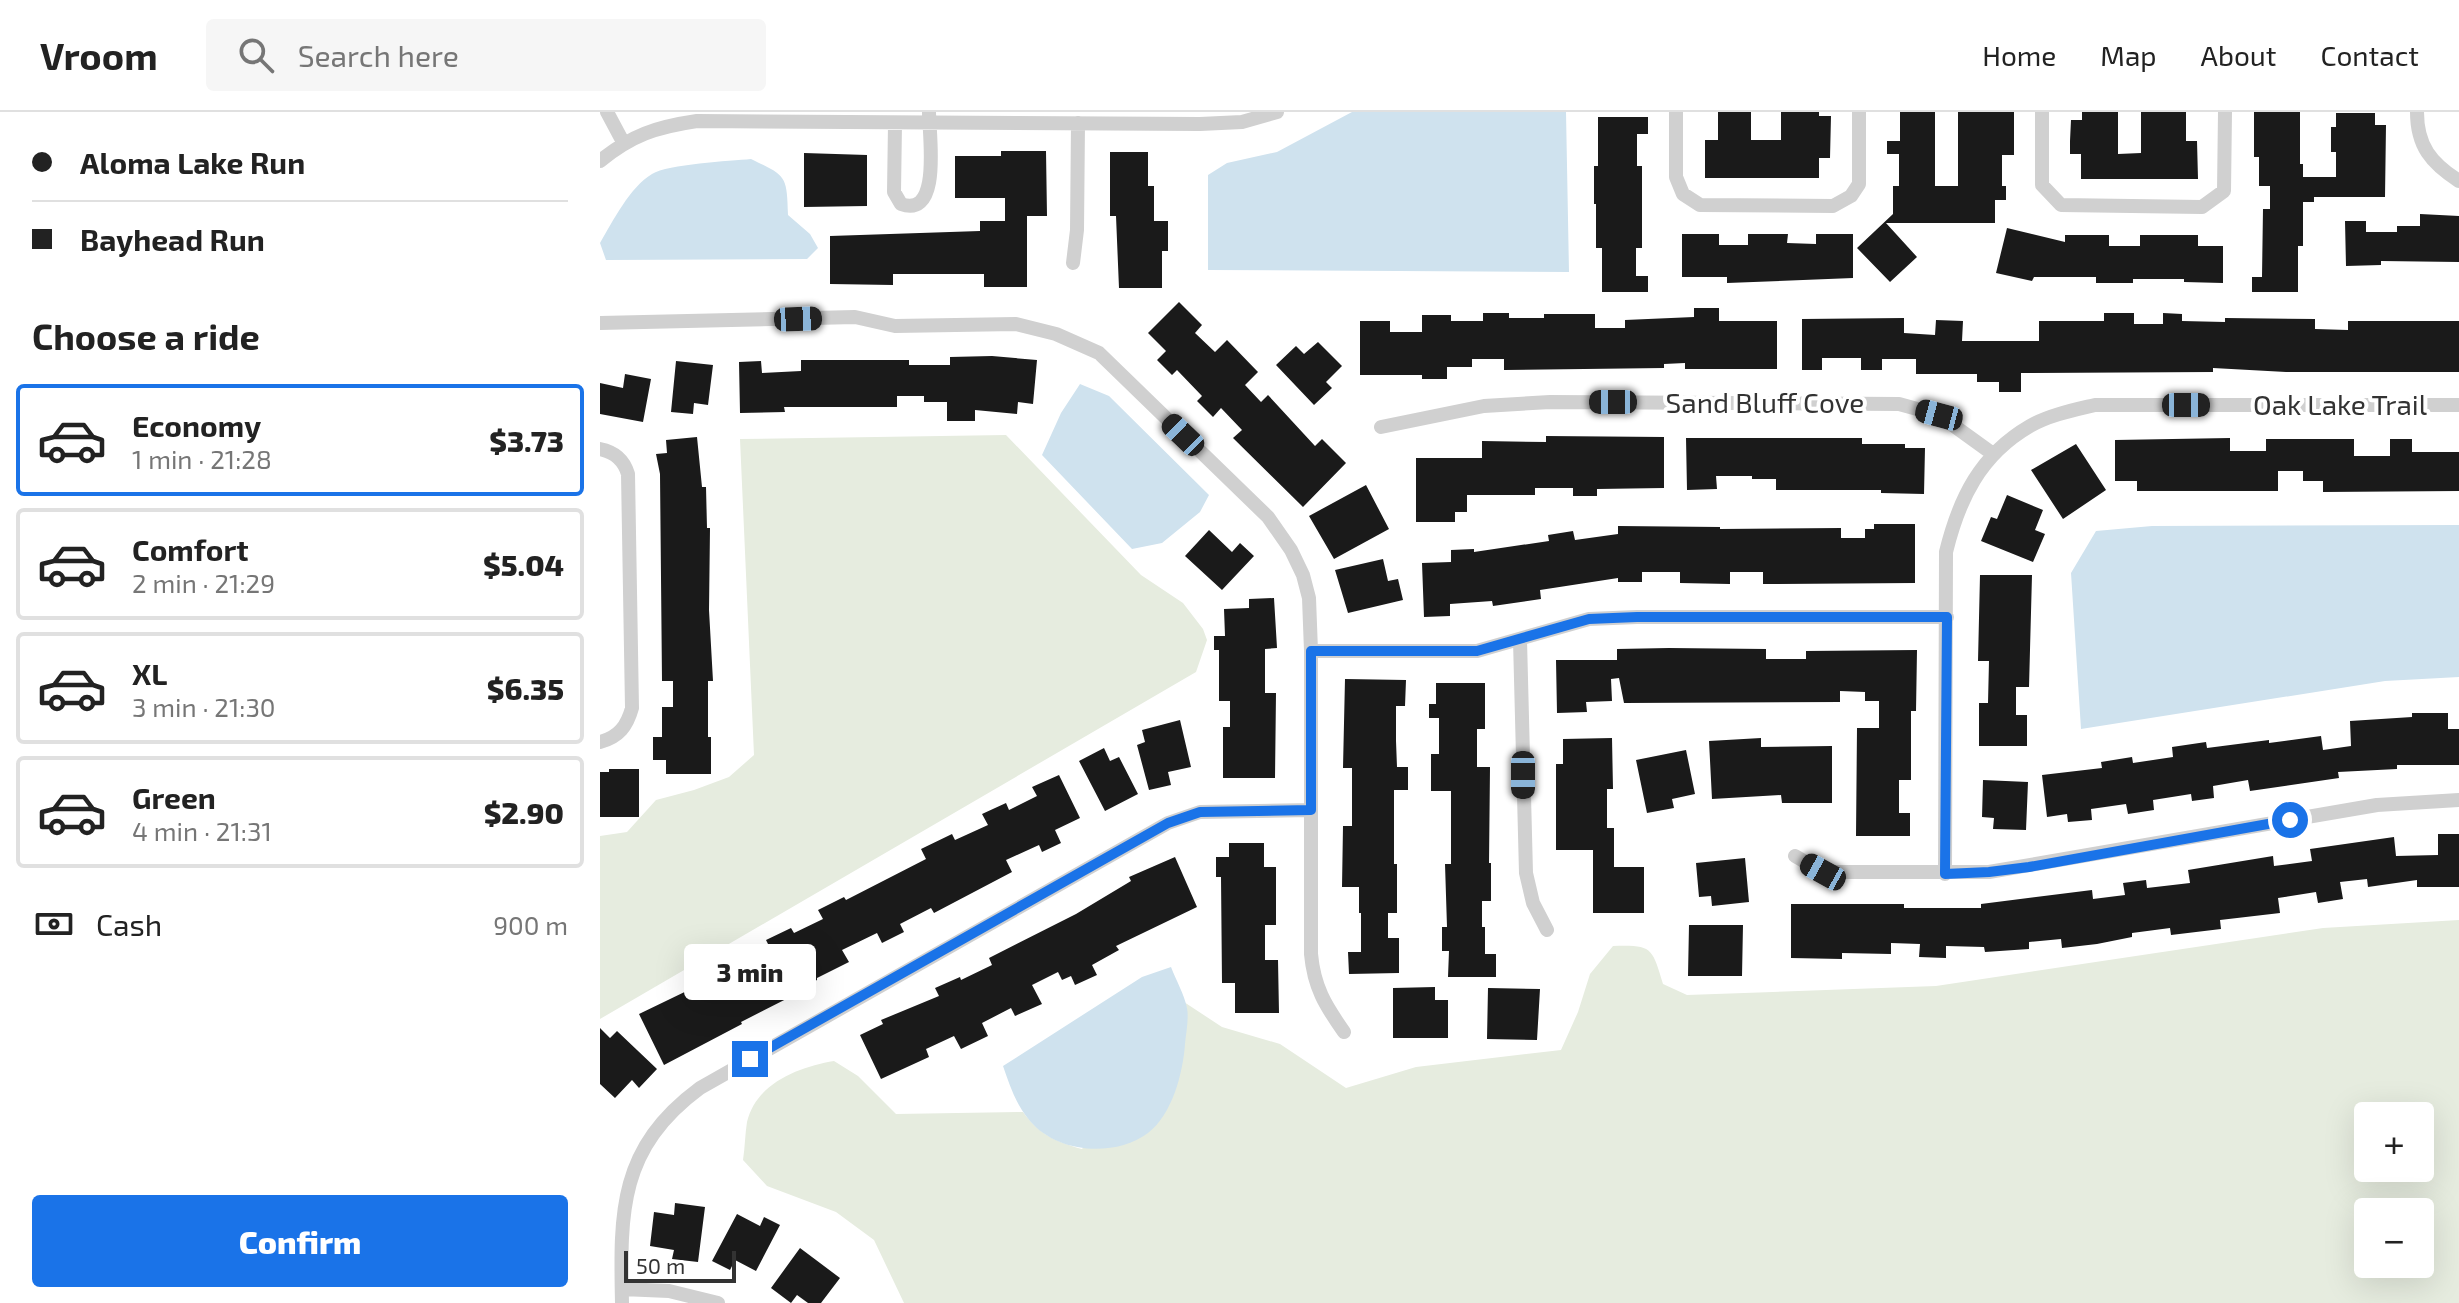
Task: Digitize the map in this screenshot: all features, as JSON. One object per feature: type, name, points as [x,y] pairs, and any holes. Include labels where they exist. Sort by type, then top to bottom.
[{"type":"street","points":[[607,112],[623,142]]},
{"type":"street","points":[[600,161],[623,142],[665,126],[697,121],[895,124],[929,118],[1078,123],[1242,122],[1277,112]]},
{"type":"street","points":[[1676,112],[1676,177],[1683,194],[1700,205],[1818,206],[1833,206],[1851,196],[1859,184],[1859,112]]},
{"type":"street","points":[[2042,112],[2042,185],[2061,205],[2202,207],[2224,191],[2225,112]]},
{"type":"street","points":[[2417,112],[2417,134],[2438,168],[2459,181]]},
{"type":"street","points":[[895,124],[894,192],[901,204],[914,206],[921,203],[929,190],[929,118]]},
{"type":"street","points":[[1073,263],[1077,230],[1078,123]]},
{"type":"street","points":[[600,323],[855,317],[895,326],[1016,324],[1056,334],[1099,353],[1268,517],[1291,550],[1303,575],[1309,598],[1311,651],[1311,954],[1314,979],[1327,1008],[1344,1032]]},
{"type":"street","name":"Sand Bluff Cove","points":[[1381,427],[1484,406],[1550,402],[1899,404],[1939,415],[1993,454]]},
{"type":"street","name":"Oak Lake Trail","points":[[1945,874],[1946,552],[1955,516],[1966,491],[1993,454],[2030,426],[2095,405],[2459,405]]},
{"type":"street","points":[[600,449],[611,451],[618,457],[628,474],[632,708],[622,731],[600,742]]},
{"type":"street","points":[[1311,651],[1477,651],[1589,619],[1947,617]]},
{"type":"street","points":[[1520,640],[1526,873],[1533,903],[1547,930]]},
{"type":"street","points":[[1795,856],[1823,872],[1989,872],[2377,805],[2459,800]]},
{"type":"street","points":[[718,1303],[669,1291],[622,1296],[622,1212],[628,1182],[645,1147],[672,1109],[700,1088],[1168,823],[1200,812],[1311,810]]},
{"type":"shaded area","points":[[1006,435],[1141,575],[1183,603],[1203,629],[1207,640],[1196,672],[600,1019],[600,836],[627,832],[656,800],[729,777],[754,755],[740,439]]},
{"type":"shaded area","points":[[2459,920],[2459,1303],[904,1303],[874,1240],[836,1212],[767,1186],[743,1160],[747,1122],[759,1097],[769,1087],[793,1073],[834,1061],[858,1076],[896,1114],[1023,1112],[1049,1136],[1082,1149],[1187,1009],[1184,1002],[1222,1027],[1280,1044],[1346,1088],[1416,1067],[1561,1050],[1590,974],[1613,946],[1636,946],[1648,951],[1653,955],[1663,984],[1687,995],[1936,986],[2323,928]]},
{"type":"water","points":[[1352,112],[1566,112],[1569,272],[1208,270],[1208,175],[1227,163],[1277,152]]},
{"type":"water","points":[[751,159],[782,178],[787,192],[788,215],[810,234],[818,248],[807,259],[606,260],[600,243],[629,196],[652,174],[685,165]]},
{"type":"water","points":[[1080,384],[1109,396],[1209,495],[1200,512],[1162,543],[1132,549],[1042,455],[1061,413]]},
{"type":"water","points":[[2459,525],[2459,677],[2385,681],[2081,729],[2071,573],[2096,531],[2152,526]]},
{"type":"water","points":[[1171,967],[1188,1012],[1179,1080],[1164,1116],[1148,1133],[1134,1141],[1103,1149],[1070,1145],[1041,1132],[1021,1108],[1003,1066],[1142,977]]},
{"type":"building","points":[[1718,112],[1751,112],[1751,140],[1781,140],[1781,112],[1819,112],[1819,116],[1831,116],[1830,158],[1819,158],[1819,178],[1705,178],[1705,140],[1718,140]]},
{"type":"building","points":[[1900,112],[1935,112],[1935,186],[1958,186],[1958,112],[2014,112],[2014,155],[2002,155],[2002,186],[2006,186],[2006,200],[1995,200],[1995,223],[1886,223],[1917,257],[1890,282],[1857,248],[1893,214],[1893,186],[1899,186],[1899,154],[1887,154],[1887,141],[1900,141]]},
{"type":"building","points":[[2082,112],[2118,112],[2118,154],[2141,153],[2141,112],[2186,112],[2186,141],[2197,141],[2198,179],[2081,179],[2081,154],[2070,154],[2070,141],[2071,120],[2082,120]]},
{"type":"building","points":[[2254,112],[2300,112],[2303,177],[2336,177],[2336,152],[2331,152],[2331,127],[2336,127],[2336,113],[2375,113],[2375,125],[2386,125],[2385,197],[2314,197],[2314,202],[2303,202],[2303,246],[2298,246],[2298,292],[2252,292],[2252,277],[2262,277],[2263,209],[2270,209],[2270,186],[2259,186],[2259,157],[2254,157]]},
{"type":"building","points":[[1598,117],[1648,117],[1648,134],[1637,134],[1637,166],[1642,166],[1642,248],[1636,248],[1636,276],[1648,276],[1648,292],[1602,292],[1602,248],[1596,248],[1594,204]]},
{"type":"building","points":[[1001,151],[1046,151],[1047,216],[1027,216],[1027,287],[984,287],[984,274],[893,274],[893,285],[830,284],[830,236],[980,231],[980,221],[1005,221],[1005,198],[955,198],[955,156],[1001,156]]},
{"type":"building","points":[[1110,152],[1148,152],[1148,186],[1154,186],[1154,221],[1168,221],[1168,251],[1162,251],[1162,288],[1119,288],[1116,216],[1110,216]]},
{"type":"building","points":[[804,153],[867,155],[867,206],[804,207]]},
{"type":"building","points":[[2420,214],[2459,216],[2459,262],[2381,261],[2381,265],[2346,266],[2345,221],[2366,221],[2366,232],[2397,232],[2397,226],[2420,226]]},
{"type":"building","points":[[2007,228],[2065,242],[2065,235],[2109,235],[2109,246],[2140,246],[2140,235],[2198,235],[2198,246],[2223,246],[2223,283],[2133,279],[2133,283],[2096,283],[2096,277],[2034,277],[2032,281],[1996,273]]},
{"type":"building","points":[[1682,234],[1719,234],[1719,245],[1748,245],[1748,234],[1788,234],[1787,243],[1816,244],[1816,234],[1853,234],[1853,278],[1727,283],[1727,277],[1682,277]]},
{"type":"building","points":[[1179,302],[1202,325],[1195,333],[1215,352],[1227,340],[1258,372],[1245,385],[1261,402],[1268,395],[1315,446],[1322,439],[1346,463],[1303,507],[1233,438],[1242,430],[1221,408],[1213,417],[1197,401],[1202,396],[1177,370],[1172,375],[1157,360],[1166,351],[1148,333]]},
{"type":"building","points":[[1694,308],[1719,308],[1719,321],[1777,321],[1777,369],[1685,369],[1685,363],[1664,364],[1664,368],[1504,370],[1504,359],[1472,359],[1472,367],[1447,367],[1447,379],[1422,379],[1422,375],[1360,375],[1360,321],[1390,321],[1390,332],[1422,332],[1422,315],[1451,315],[1451,321],[1483,321],[1483,313],[1509,313],[1509,318],[1595,314],[1595,328],[1625,328],[1625,320],[1694,317]]},
{"type":"building","points":[[2104,313],[2134,313],[2134,324],[2163,324],[2163,313],[2182,314],[2182,321],[2315,319],[2315,329],[2348,330],[2348,321],[2459,321],[2459,372],[2286,372],[2213,368],[2213,372],[2021,373],[2021,392],[1999,392],[1999,382],[1977,382],[1977,374],[1916,374],[1916,359],[1882,359],[1882,370],[1861,370],[1861,358],[1822,358],[1822,370],[1802,370],[1802,319],[1904,318],[1904,333],[1935,335],[1936,320],[1963,321],[1962,341],[2039,341],[2039,321],[2104,321]]},
{"type":"building","points":[[1318,342],[1342,366],[1326,382],[1332,388],[1314,405],[1276,365],[1296,346],[1304,354]]},
{"type":"building","points":[[992,356],[1037,360],[1033,404],[1018,402],[1017,414],[975,410],[975,421],[947,421],[947,402],[924,402],[924,396],[897,396],[897,407],[784,407],[785,412],[740,413],[739,362],[761,361],[762,373],[801,371],[801,360],[909,360],[909,365],[950,365],[950,357]]},
{"type":"building","points":[[676,361],[713,365],[708,405],[694,403],[693,414],[671,412]]},
{"type":"building","points":[[625,374],[651,379],[643,422],[600,414],[600,383],[623,388]]},
{"type":"building","points":[[1546,436],[1664,437],[1664,488],[1597,489],[1597,496],[1573,496],[1573,488],[1535,488],[1535,495],[1467,495],[1467,512],[1455,512],[1455,522],[1416,522],[1416,458],[1482,458],[1482,441],[1546,442]]},
{"type":"building","points":[[697,437],[702,487],[706,487],[707,528],[710,528],[709,610],[713,681],[708,681],[708,737],[711,737],[711,774],[666,774],[666,760],[653,760],[653,737],[662,737],[662,707],[673,707],[673,681],[662,681],[660,474],[656,454],[667,453],[666,440]]},
{"type":"building","points":[[1686,438],[1862,438],[1862,444],[1905,444],[1905,448],[1925,448],[1924,494],[1881,493],[1881,490],[1776,490],[1776,479],[1752,479],[1752,476],[1716,476],[1717,489],[1687,490]]},
{"type":"building","points":[[2230,438],[2230,451],[2266,451],[2266,439],[2354,439],[2354,456],[2390,456],[2390,439],[2412,439],[2412,452],[2459,452],[2459,491],[2323,492],[2323,481],[2303,481],[2303,471],[2278,471],[2278,491],[2137,491],[2137,481],[2115,481],[2115,440]]},
{"type":"building","points":[[2076,444],[2106,490],[2063,519],[2031,470]]},
{"type":"building","points":[[1366,485],[1389,529],[1334,559],[1309,516]]},
{"type":"building","points":[[2007,495],[2043,510],[2035,530],[2045,534],[2033,562],[1981,541],[1991,517],[1997,519]]},
{"type":"building","points":[[1874,524],[1915,524],[1915,583],[1763,584],[1763,572],[1730,572],[1730,584],[1680,583],[1680,572],[1642,572],[1642,582],[1618,582],[1618,578],[1540,590],[1541,599],[1493,606],[1492,601],[1450,604],[1450,616],[1424,617],[1422,563],[1451,562],[1451,550],[1474,549],[1474,552],[1549,541],[1548,535],[1573,531],[1575,540],[1618,534],[1618,526],[1841,528],[1841,538],[1865,538],[1865,529],[1874,529]]},
{"type":"building","points":[[1209,530],[1232,552],[1240,543],[1254,556],[1222,590],[1185,556]]},
{"type":"building","points":[[1383,559],[1388,581],[1398,579],[1403,600],[1348,613],[1335,570]]},
{"type":"building","points":[[1980,575],[2032,575],[2029,687],[2016,687],[2016,715],[2027,715],[2027,746],[1979,746],[1979,703],[1988,703],[1989,661],[1978,661]]},
{"type":"building","points":[[1274,598],[1277,648],[1265,649],[1265,693],[1276,693],[1275,778],[1223,778],[1223,727],[1230,727],[1230,701],[1219,701],[1219,650],[1214,650],[1214,636],[1225,636],[1224,609],[1249,608],[1249,599]]},
{"type":"building","points":[[1617,649],[1766,649],[1766,659],[1806,659],[1806,651],[1917,650],[1916,711],[1911,711],[1911,780],[1899,780],[1899,813],[1910,813],[1910,836],[1856,836],[1857,728],[1879,728],[1879,701],[1865,701],[1865,692],[1840,691],[1840,702],[1624,703],[1619,678],[1611,679],[1612,701],[1586,702],[1587,712],[1557,713],[1556,660],[1617,660]]},
{"type":"building","points":[[1345,679],[1406,680],[1405,706],[1396,706],[1396,741],[1397,767],[1408,767],[1408,790],[1394,790],[1397,913],[1388,913],[1388,938],[1399,938],[1399,973],[1349,974],[1348,952],[1361,952],[1361,913],[1359,887],[1342,887],[1343,826],[1352,826],[1352,768],[1343,768]]},
{"type":"building","points":[[1436,683],[1485,683],[1485,729],[1477,729],[1477,767],[1490,767],[1491,901],[1482,901],[1482,927],[1485,927],[1485,954],[1496,954],[1496,977],[1448,977],[1449,951],[1442,951],[1442,927],[1447,927],[1445,864],[1451,864],[1451,791],[1431,791],[1431,754],[1439,754],[1439,718],[1429,718],[1429,704],[1436,704]]},
{"type":"building","points":[[2412,713],[2448,713],[2448,729],[2459,729],[2459,765],[2397,765],[2397,769],[2338,772],[2339,778],[2250,791],[2248,780],[2213,786],[2214,798],[2192,801],[2191,794],[2153,800],[2154,810],[2128,814],[2126,804],[2091,809],[2092,820],[2068,822],[2067,814],[2047,817],[2042,775],[2102,768],[2101,762],[2132,757],[2133,763],[2173,757],[2172,747],[2206,742],[2207,748],[2321,736],[2323,750],[2351,746],[2350,721],[2412,717]]},
{"type":"building","points":[[1180,720],[1191,767],[1168,772],[1171,785],[1149,790],[1137,745],[1145,742],[1142,730]]},
{"type":"building","points":[[1612,738],[1613,789],[1607,789],[1607,828],[1614,828],[1614,867],[1644,867],[1644,913],[1593,913],[1593,850],[1556,850],[1556,764],[1563,764],[1563,739]]},
{"type":"building","points":[[1761,738],[1761,747],[1832,746],[1832,803],[1782,803],[1781,795],[1712,799],[1709,741]]},
{"type":"building","points":[[1104,748],[1110,761],[1119,757],[1138,794],[1105,811],[1079,761]]},
{"type":"building","points":[[1686,750],[1695,794],[1672,799],[1674,808],[1647,813],[1636,760]]},
{"type":"building","points":[[609,769],[639,769],[639,817],[600,817],[600,772],[609,772]]},
{"type":"building","points":[[1059,775],[1080,818],[1055,830],[1061,843],[1042,852],[1039,845],[1006,860],[1012,872],[934,913],[931,908],[900,924],[904,932],[882,943],[877,933],[842,950],[849,962],[817,978],[801,988],[802,991],[664,1065],[639,1014],[697,986],[693,977],[738,957],[741,963],[770,948],[766,940],[791,928],[794,933],[823,919],[818,910],[844,897],[846,900],[926,859],[921,849],[952,834],[955,840],[988,825],[982,814],[1006,803],[1009,810],[1037,796],[1032,787]]},
{"type":"building","points":[[1983,780],[2028,782],[2026,830],[1993,829],[1994,818],[1982,817]]},
{"type":"building","points":[[2438,834],[2459,834],[2459,887],[2417,887],[2417,880],[2368,887],[2367,879],[2340,882],[2343,899],[2318,903],[2316,892],[2278,898],[2280,913],[2220,920],[2221,929],[2171,935],[2170,928],[2132,933],[2132,937],[2097,944],[2062,948],[2061,939],[2029,942],[2029,949],[1985,952],[1984,947],[1946,946],[1946,958],[1919,957],[1920,944],[1891,943],[1891,954],[1842,953],[1842,959],[1791,958],[1791,904],[1981,908],[1981,904],[2092,890],[2093,899],[2125,895],[2123,883],[2146,880],[2147,888],[2190,883],[2188,870],[2273,856],[2274,866],[2312,861],[2310,849],[2394,837],[2396,856],[2438,855]]},
{"type":"building","points":[[1229,843],[1264,843],[1264,867],[1276,867],[1276,925],[1265,925],[1265,960],[1278,960],[1279,1013],[1235,1013],[1235,983],[1222,983],[1221,877],[1216,877],[1216,857],[1229,857]]},
{"type":"building","points":[[1175,857],[1197,907],[1116,946],[1119,950],[1092,965],[1097,975],[1075,985],[1071,976],[1062,980],[1058,972],[1032,985],[1042,1004],[1015,1016],[1011,1008],[982,1023],[988,1036],[961,1049],[954,1036],[926,1049],[929,1057],[881,1079],[860,1035],[883,1024],[881,1020],[939,996],[935,988],[992,965],[989,958],[1076,914],[1131,881],[1129,877]]},
{"type":"building","points":[[1745,858],[1749,902],[1712,906],[1711,896],[1699,897],[1696,863]]},
{"type":"building","points":[[1689,925],[1743,925],[1742,976],[1688,976]]},
{"type":"building","points":[[1435,987],[1435,1000],[1448,1000],[1448,1038],[1393,1038],[1393,988]]},
{"type":"building","points":[[1488,988],[1540,989],[1537,1040],[1487,1039]]},
{"type":"building","points":[[600,1028],[610,1038],[617,1031],[657,1069],[639,1088],[632,1080],[615,1098],[600,1084]]},
{"type":"building","points":[[675,1203],[705,1207],[698,1262],[672,1259],[674,1250],[650,1246],[654,1212],[674,1215]]},
{"type":"building","points":[[737,1214],[760,1226],[764,1217],[780,1225],[756,1271],[735,1260],[730,1270],[712,1261]]},
{"type":"building","points":[[800,1248],[840,1278],[821,1303],[808,1303],[797,1295],[791,1303],[771,1288]]},
{"type":"route","points":[[750,1059],[1168,823],[1200,812],[1311,810],[1311,651],[1477,651],[1589,619],[1947,617],[1945,874],[2029,867],[2290,820]]}]
